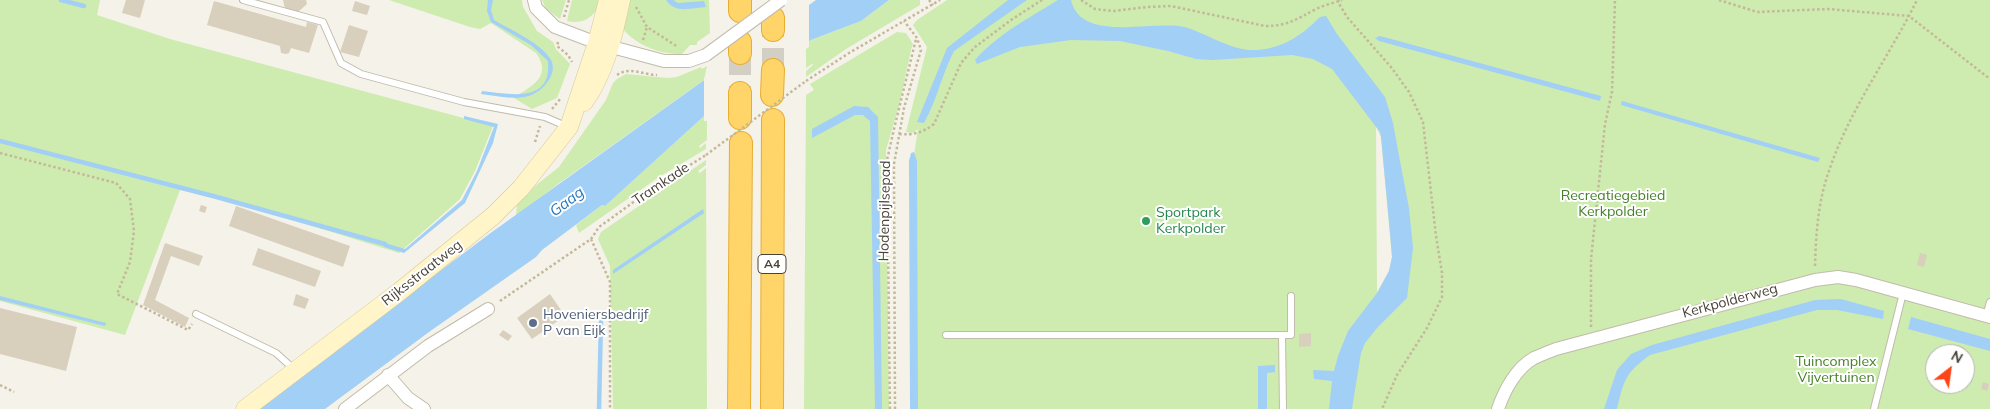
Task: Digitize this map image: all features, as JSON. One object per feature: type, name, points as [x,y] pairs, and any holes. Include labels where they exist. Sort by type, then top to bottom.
[{"type":"highway","points":[[772,95],[773,70]]},
{"type":"highway","points":[[740,93],[740,118]]},
{"type":"highway","name":"A4","points":[[772,120],[772,409]]},
{"type":"highway","name":"A4","points":[[739,409],[740,143]]},
{"type":"main road","points":[[603,44],[608,0]]},
{"type":"main road","points":[[603,44],[621,0]]},
{"type":"main road","name":"Rijksstraatweg","points":[[245,409],[493,216],[521,188],[572,121],[586,71],[603,44]]},
{"type":"street","points":[[534,0],[536,8],[551,24],[561,30],[664,61],[702,57],[775,16]]},
{"type":"street","name":"Kerkpolderweg","points":[[1498,409],[1503,393],[1520,371],[1532,359],[1556,349],[1815,280],[1838,277],[1988,317]]},
{"type":"street","points":[[345,409],[428,346],[488,309]]},
{"type":"street","points":[[388,375],[408,398],[424,409]]},
{"type":"lane","points":[[243,0],[323,22],[341,63],[361,74],[464,102],[545,118],[572,121]]},
{"type":"lane","points":[[1874,409],[1903,293]]},
{"type":"lane","points":[[946,336],[1291,335],[1291,296]]},
{"type":"lane","points":[[1988,317],[1990,302]]},
{"type":"lane","points":[[196,314],[276,352],[296,371]]},
{"type":"lane","points":[[1282,335],[1283,409]]},
{"type":"path","points":[[569,0],[557,46],[568,55],[574,64]]},
{"type":"path","points":[[632,0],[647,27],[702,57]]},
{"type":"path","points":[[929,0],[933,5]]},
{"type":"path","name":"Tramkade","points":[[488,309],[591,238],[599,227],[650,190],[706,155],[806,81],[849,53],[940,0]]},
{"type":"path","points":[[899,134],[915,134],[925,131],[934,124],[962,63],[975,47],[1042,0]]},
{"type":"path","points":[[1081,0],[1095,9],[1113,11],[1171,6],[1265,26],[1279,26],[1292,23],[1318,8],[1339,1],[1347,17],[1391,67],[1409,92],[1423,122],[1442,273],[1442,297],[1427,328],[1398,375],[1382,409]]},
{"type":"path","points":[[1592,339],[1590,316],[1591,259],[1605,124],[1612,92],[1615,0]]},
{"type":"path","points":[[1719,0],[1756,12],[1828,9],[1909,16],[1990,79]]},
{"type":"path","points":[[1815,280],[1817,227],[1828,172],[1842,137],[1917,0]]},
{"type":"path","points":[[890,409],[887,160],[917,38],[904,21]]},
{"type":"path","name":"Hodenpijlsepad","points":[[895,409],[894,164],[909,87],[921,50],[917,38]]},
{"type":"path","points":[[614,78],[622,71],[628,70],[661,75]]},
{"type":"path","points":[[0,153],[116,183],[130,199],[134,231],[130,262],[117,294],[188,330],[196,314]]},
{"type":"path","points":[[591,238],[610,282],[610,409]]},
{"type":"path","points":[[0,385],[14,392]]},
{"type":"green space","points":[[0,0],[100,0],[97,15],[170,39],[493,126],[475,171],[460,199],[399,253],[258,209],[180,190],[125,335],[0,301]]},
{"type":"green space","points":[[389,0],[522,0],[523,7],[537,31],[553,42],[556,49],[570,64],[557,98],[532,109],[514,98],[538,80],[541,75],[541,61],[536,53],[491,23],[480,29],[470,27]]},
{"type":"green space","points":[[542,0],[566,0],[560,19],[546,9]]},
{"type":"green space","points":[[572,0],[602,0],[593,15],[579,22],[573,22],[567,21]]},
{"type":"green space","points":[[626,0],[709,0],[710,33],[697,42],[697,45],[690,45],[682,54],[666,53],[650,48],[635,40],[623,29]]},
{"type":"green space","points":[[889,0],[920,0],[920,5],[846,49],[806,77],[806,71],[813,65],[806,68],[806,49],[809,47],[809,41],[861,21]]},
{"type":"green space","name":"Recreatiegebied Kerkpolder","points":[[947,0],[1990,0],[1990,409],[915,409],[914,155],[918,129],[913,133],[906,132],[927,47],[913,25],[917,20]],"holes":[[[1376,127],[1381,137],[1392,257],[1389,271],[1377,293]]]},
{"type":"green space","points":[[897,32],[906,33],[913,44],[900,102],[886,150],[889,409],[804,409],[806,95],[814,90],[810,84]]},
{"type":"green space","points":[[707,66],[704,80],[516,216],[517,205],[535,186],[559,167],[606,100],[613,83],[617,79],[626,74],[667,78],[677,77]]},
{"type":"green space","points":[[704,116],[704,121],[707,121],[707,140],[699,146],[700,148],[706,143],[706,149],[659,177],[579,233],[576,225],[602,205],[605,206]]},
{"type":"green space","points":[[706,160],[706,165],[698,171],[700,173],[706,168],[707,409],[613,409],[610,266],[598,239],[601,232]]},
{"type":"water","points":[[488,0],[493,0],[491,10],[494,20],[533,43],[551,60],[553,67],[551,76],[536,93],[520,98],[481,94],[482,91],[505,94],[527,93],[536,90],[543,84],[547,75],[548,61],[531,45],[491,22],[487,11]]},
{"type":"water","points":[[666,0],[673,0],[678,3],[704,1],[706,7],[679,9]]},
{"type":"water","name":"Gaag","points":[[816,0],[889,0],[861,21],[811,40],[704,116],[605,206],[602,205],[542,250],[536,257],[429,332],[325,409],[256,409],[492,232]]},
{"type":"water","points":[[1008,0],[1027,0],[954,51],[924,123],[917,122],[947,48]]},
{"type":"water","points":[[1058,0],[1071,0],[1078,14],[1089,22],[1104,26],[1174,26],[1188,28],[1230,46],[1248,50],[1276,47],[1292,40],[1320,17],[1326,16],[1337,34],[1385,97],[1393,123],[1409,208],[1413,248],[1407,298],[1365,343],[1361,353],[1352,409],[1329,409],[1332,381],[1314,379],[1313,370],[1334,371],[1348,331],[1377,293],[1389,271],[1392,257],[1380,132],[1332,69],[1313,59],[1292,55],[1212,60],[1196,59],[1120,41],[1071,40],[1020,47],[977,64],[975,60],[994,42],[1014,27]]},
{"type":"water","points":[[1380,36],[1601,96],[1600,101],[1379,41],[1375,38]]},
{"type":"water","points":[[1622,101],[1820,158],[1818,162],[1621,105]]},
{"type":"water","points":[[854,106],[868,107],[878,117],[882,409],[875,409],[870,121],[863,115],[855,115],[812,138],[812,129]]},
{"type":"water","points":[[464,116],[498,124],[493,143],[465,203],[404,253],[384,247],[385,243],[405,249],[462,200],[477,171],[494,127],[464,119]]},
{"type":"water","points":[[914,152],[917,161],[918,409],[910,409],[909,161],[911,153]]},
{"type":"water","points":[[703,209],[704,213],[613,274],[613,270]]},
{"type":"water","points":[[0,296],[106,323],[105,326],[0,300]]},
{"type":"water","points":[[1841,299],[1884,311],[1883,319],[1837,310],[1817,310],[1650,355],[1630,372],[1624,384],[1617,409],[1604,409],[1617,370],[1631,354],[1652,345],[1815,300]]},
{"type":"water","points":[[1911,317],[1990,339],[1990,351],[1975,347],[1975,344],[1964,344],[1908,329]]},
{"type":"water","points":[[1275,365],[1275,372],[1267,373],[1267,409],[1258,409],[1258,366]]},
{"type":"pier","points":[[809,2],[809,43],[704,119],[704,78]]},
{"type":"building","points":[[126,0],[145,0],[140,18],[122,13]]},
{"type":"building","points":[[283,0],[306,0],[307,4],[297,13],[285,9]]},
{"type":"building","points":[[214,1],[306,27],[307,22],[318,25],[309,53],[291,48],[289,53],[281,53],[280,46],[207,25]]},
{"type":"building","points":[[355,1],[370,6],[367,15],[352,11]]},
{"type":"building","points":[[349,25],[368,31],[359,57],[340,52]]},
{"type":"building","points":[[201,205],[207,207],[205,213],[199,211]]},
{"type":"building","points":[[236,206],[350,246],[343,267],[229,226]]},
{"type":"building","points":[[165,243],[203,256],[199,266],[171,256],[155,300],[189,318],[185,327],[143,305]]},
{"type":"building","points":[[258,248],[321,271],[315,287],[252,265]]},
{"type":"building","points":[[1920,253],[1927,255],[1924,267],[1917,265]]},
{"type":"building","points":[[296,294],[309,299],[305,309],[293,305]]},
{"type":"building","points":[[550,294],[565,316],[532,339],[517,318]]},
{"type":"building","points":[[0,308],[77,327],[66,371],[0,354]]},
{"type":"building","points":[[503,330],[512,336],[508,341],[499,335]]},
{"type":"building","points":[[1311,333],[1311,346],[1299,347],[1299,334]]},
{"type":"building","points":[[1983,382],[1989,384],[1987,391],[1981,389]]},
{"type":"waterway","points":[[61,0],[84,6]]},
{"type":"waterway","points":[[0,141],[213,196],[385,244]]},
{"type":"waterway","points":[[599,409],[601,320]]},
{"type":"tunnel","points":[[773,30],[773,70]]},
{"type":"tunnel","points":[[740,53],[740,93]]},
{"type":"place","name":"Sportpark Kerkpolder","points":[[1146,221]]},
{"type":"place","name":"Hoveniersbedrijf P van Eijk","points":[[533,323]]},
{"type":"park label","name":"Tuincomplex Vijvertuinen","points":[[1836,370]]}]
